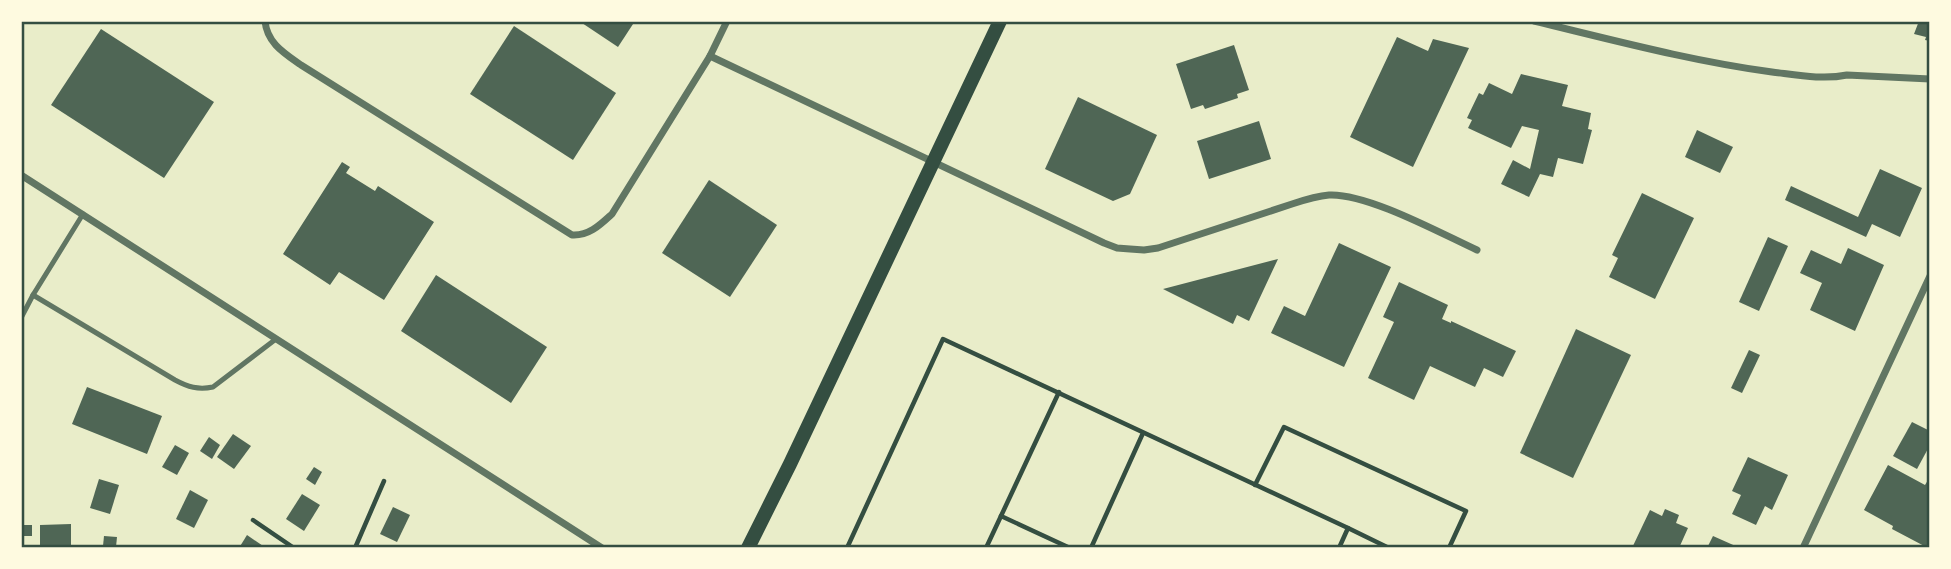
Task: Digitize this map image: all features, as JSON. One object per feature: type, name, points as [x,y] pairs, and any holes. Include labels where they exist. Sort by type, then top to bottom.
[{"type":"main road","points":[[748,548],[1000,21]]},
{"type":"street","points":[[265,21],[266,30],[275,46],[301,65],[572,235],[583,235],[598,227],[611,214],[710,56],[727,21]]},
{"type":"street","points":[[1534,21],[1722,65],[1808,76],[1930,79]]},
{"type":"street","points":[[710,56],[1048,218],[1117,248],[1158,248],[1314,197],[1330,195],[1371,203],[1477,250]]},
{"type":"street","points":[[21,175],[602,548]]},
{"type":"street","points":[[1803,548],[1927,289],[1930,276]]},
{"type":"lane","points":[[21,318],[83,214]]},
{"type":"lane","points":[[33,295],[188,387],[213,387],[276,339]]},
{"type":"path","points":[[847,548],[943,339],[1389,548]]},
{"type":"path","points":[[986,548],[1059,392]]},
{"type":"path","points":[[1255,485],[1284,427],[1466,511],[1449,548]]},
{"type":"path","points":[[1091,548],[1143,433]]},
{"type":"path","points":[[355,548],[384,481]]},
{"type":"path","points":[[1000,516],[1070,548]]},
{"type":"path","points":[[253,520],[294,548]]},
{"type":"path","points":[[1339,548],[1348,528]]},
{"type":"building","points":[[579,21],[635,21],[618,47]]},
{"type":"building","points":[[1919,21],[1930,21],[1930,41],[1914,34]]},
{"type":"building","points":[[514,26],[616,93],[573,160],[470,94]]},
{"type":"building","points":[[101,29],[214,102],[164,178],[51,105]]},
{"type":"building","points":[[1397,37],[1428,51],[1433,39],[1469,48],[1413,167],[1350,137]]},
{"type":"building","points":[[1234,45],[1249,90],[1237,94],[1238,98],[1205,109],[1203,105],[1191,109],[1176,64]]},
{"type":"building","points":[[1521,74],[1568,85],[1562,106],[1591,113],[1588,129],[1592,130],[1583,164],[1558,158],[1553,177],[1540,174],[1529,197],[1501,184],[1513,160],[1530,169],[1539,130],[1522,126],[1511,148],[1468,128],[1472,120],[1467,118],[1479,93],[1483,95],[1489,83],[1512,94]]},
{"type":"building","points":[[1078,97],[1157,135],[1130,194],[1113,201],[1045,169]]},
{"type":"building","points":[[1259,121],[1271,159],[1209,179],[1197,141]]},
{"type":"building","points":[[1697,130],[1733,147],[1720,173],[1685,157]]},
{"type":"building","points":[[342,162],[350,167],[346,173],[375,191],[378,186],[434,222],[384,300],[339,272],[330,285],[283,254]]},
{"type":"building","points":[[1880,169],[1922,188],[1900,237],[1872,224],[1866,237],[1785,200],[1791,186],[1858,217]]},
{"type":"building","points":[[709,180],[777,225],[730,297],[662,253]]},
{"type":"building","points":[[1642,193],[1694,218],[1655,299],[1609,277],[1618,258],[1612,255]]},
{"type":"building","points":[[1768,237],[1788,246],[1759,311],[1739,302]]},
{"type":"building","points":[[1339,243],[1391,267],[1344,367],[1271,333],[1284,306],[1305,316]]},
{"type":"building","points":[[1848,248],[1884,265],[1855,331],[1810,310],[1822,283],[1800,273],[1811,250],[1841,264]]},
{"type":"building","points":[[1278,259],[1249,321],[1237,315],[1233,324],[1163,289]]},
{"type":"building","points":[[436,275],[547,347],[511,403],[401,331]]},
{"type":"building","points":[[1399,282],[1448,305],[1442,319],[1516,351],[1503,377],[1484,368],[1475,387],[1430,366],[1414,400],[1368,378],[1394,322],[1383,317]]},
{"type":"building","points":[[1576,329],[1631,355],[1573,478],[1520,453]]},
{"type":"building","points":[[1749,350],[1760,355],[1742,393],[1731,388]]},
{"type":"building","points":[[87,387],[162,416],[147,454],[72,424]]},
{"type":"building","points":[[1912,422],[1930,431],[1930,445],[1917,469],[1893,456]]},
{"type":"building","points":[[233,434],[251,446],[234,469],[217,457]]},
{"type":"building","points":[[209,437],[220,445],[212,459],[200,451]]},
{"type":"building","points":[[175,445],[189,453],[177,475],[162,467]]},
{"type":"building","points":[[1748,457],[1788,475],[1772,510],[1765,506],[1756,525],[1732,514],[1741,495],[1732,491]]},
{"type":"building","points":[[1888,465],[1925,485],[1930,481],[1928,548],[1864,510]]},
{"type":"building","points":[[314,467],[322,472],[315,485],[306,479]]},
{"type":"building","points":[[99,479],[119,485],[110,514],[90,508]]},
{"type":"building","points":[[190,490],[208,500],[194,528],[176,519]]},
{"type":"building","points":[[302,494],[320,505],[304,531],[286,519]]},
{"type":"building","points":[[393,507],[410,515],[397,542],[380,534]]},
{"type":"building","points":[[1665,509],[1679,515],[1676,523],[1688,528],[1679,548],[1632,548],[1650,510],[1662,516]]},
{"type":"building","points":[[71,524],[71,545],[40,545],[40,525]]},
{"type":"building","points":[[21,525],[32,525],[32,536],[21,536]]},
{"type":"building","points":[[247,535],[266,548],[239,548]]},
{"type":"building","points":[[104,536],[117,537],[116,547],[103,546]]},
{"type":"building","points":[[1713,536],[1740,548],[1707,548]]}]
